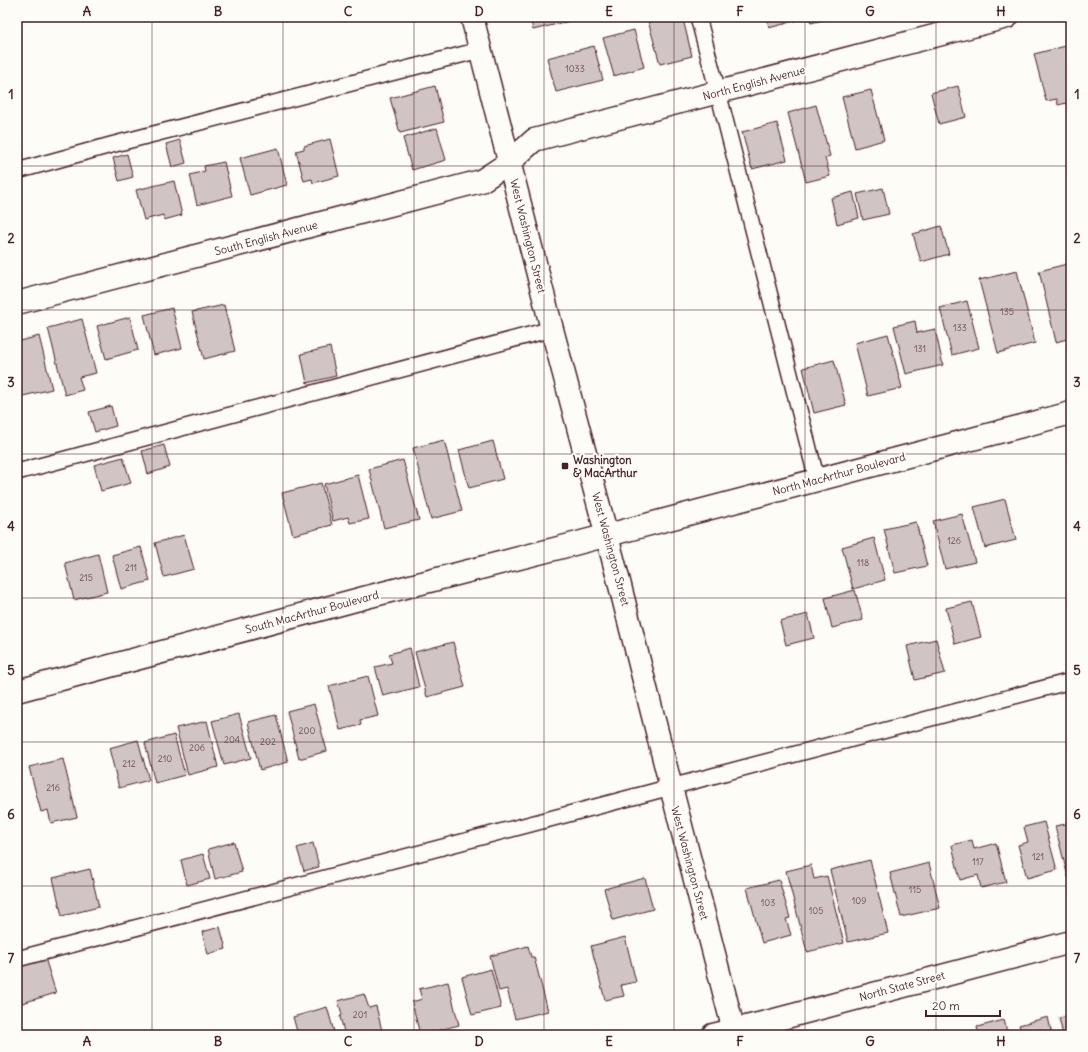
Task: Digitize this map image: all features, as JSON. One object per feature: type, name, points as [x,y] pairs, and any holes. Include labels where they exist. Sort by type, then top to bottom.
[{"type":"street","name":"West Washington Street","points":[[472,17],[671,787],[727,1033]]},
{"type":"street","name":"North English Avenue","points":[[510,162],[534,140],[1006,17]]},
{"type":"street","name":"South English Avenue","points":[[17,303],[476,183],[482,181],[510,162]]},
{"type":"street","name":"North MacArthur Boulevard","points":[[607,535],[1071,413]]},
{"type":"street","name":"South MacArthur Boulevard","points":[[17,690],[607,535]]},
{"type":"street","name":"North State Street","points":[[727,1033],[1071,942]]},
{"type":"lane","points":[[698,17],[817,480]]},
{"type":"lane","points":[[17,171],[111,145],[480,50]]},
{"type":"lane","points":[[17,472],[552,330]]},
{"type":"lane","points":[[17,958],[1071,681]]},
{"type":"building","points":[[530,17],[577,17],[578,19],[533,30]]},
{"type":"building","points":[[647,17],[674,17],[675,21],[683,19],[692,56],[660,64]]},
{"type":"building","points":[[767,17],[797,17],[798,20],[769,28]]},
{"type":"building","points":[[809,17],[827,17],[827,19],[811,23]]},
{"type":"building","points":[[634,30],[644,67],[614,76],[603,38]]},
{"type":"building","points":[[594,46],[603,80],[556,92],[547,58]]},
{"type":"building","points":[[1066,46],[1071,67],[1071,102],[1058,105],[1057,99],[1046,101],[1034,54]]},
{"type":"building","points":[[435,86],[444,122],[400,133],[390,98]]},
{"type":"building","points":[[958,86],[966,117],[939,124],[931,93]]},
{"type":"building","points":[[871,90],[884,140],[855,148],[842,97]]},
{"type":"building","points":[[816,105],[830,156],[825,158],[830,176],[806,182],[788,113]]},
{"type":"building","points":[[777,123],[787,160],[752,169],[742,132]]},
{"type":"building","points":[[437,128],[446,160],[412,170],[403,138]]},
{"type":"building","points":[[330,139],[339,176],[313,183],[312,179],[304,181],[296,151],[304,149],[304,146]]},
{"type":"building","points":[[180,140],[186,163],[172,167],[166,144]]},
{"type":"building","points":[[278,148],[287,185],[250,195],[240,158]]},
{"type":"building","points":[[127,154],[133,177],[119,181],[113,158]]},
{"type":"building","points":[[224,162],[232,196],[197,205],[190,175],[205,171],[204,166]]},
{"type":"building","points":[[174,181],[182,215],[164,220],[163,215],[144,220],[136,190]]},
{"type":"building","points":[[883,188],[889,214],[863,220],[857,194]]},
{"type":"building","points":[[853,192],[859,218],[837,224],[831,198]]},
{"type":"building","points":[[941,226],[949,254],[921,262],[913,234]]},
{"type":"building","points":[[1071,263],[1071,338],[1056,342],[1039,271]]},
{"type":"building","points":[[1017,271],[1035,343],[998,353],[979,280]]},
{"type":"building","points":[[967,301],[979,348],[952,355],[940,308]]},
{"type":"building","points":[[224,305],[235,351],[204,359],[192,312]]},
{"type":"building","points":[[172,308],[182,348],[154,355],[144,315]]},
{"type":"building","points":[[130,317],[138,350],[106,359],[97,326]]},
{"type":"building","points":[[82,319],[96,373],[79,377],[83,390],[65,395],[48,328]]},
{"type":"building","points":[[915,321],[917,333],[935,329],[943,365],[906,374],[894,326]]},
{"type":"building","points":[[888,334],[902,388],[868,396],[855,343]]},
{"type":"building","points":[[39,336],[52,389],[19,397],[17,390],[17,342]]},
{"type":"building","points":[[330,347],[336,376],[307,383],[301,354]]},
{"type":"building","points":[[834,360],[846,405],[814,413],[803,368]]},
{"type":"building","points":[[111,406],[116,426],[95,432],[89,412]]},
{"type":"building","points":[[444,440],[462,511],[431,519],[413,448]]},
{"type":"building","points":[[493,441],[503,479],[469,488],[459,450]]},
{"type":"building","points":[[164,445],[170,467],[148,474],[142,451]]},
{"type":"building","points":[[123,457],[131,483],[101,491],[94,465]]},
{"type":"building","points":[[403,460],[419,520],[384,528],[369,469]]},
{"type":"building","points":[[358,475],[369,519],[350,523],[348,517],[333,521],[324,484]]},
{"type":"building","points":[[321,483],[332,525],[293,535],[282,493]]},
{"type":"building","points":[[1005,499],[1016,540],[985,548],[974,507]]},
{"type":"building","points":[[962,514],[975,562],[945,569],[933,521]]},
{"type":"building","points":[[916,522],[927,566],[895,573],[884,529]]},
{"type":"building","points":[[184,535],[194,569],[164,577],[155,543]]},
{"type":"building","points":[[874,538],[885,580],[853,589],[842,547]]},
{"type":"building","points":[[141,547],[150,581],[121,589],[112,555]]},
{"type":"building","points":[[98,554],[107,592],[74,600],[65,563]]},
{"type":"building","points":[[855,590],[863,620],[832,628],[825,598]]},
{"type":"building","points":[[972,602],[981,637],[955,644],[946,608]]},
{"type":"building","points":[[808,614],[814,638],[786,645],[780,621]]},
{"type":"building","points":[[936,639],[945,673],[915,680],[907,646]]},
{"type":"building","points":[[453,642],[465,687],[427,697],[415,652]]},
{"type":"building","points":[[410,648],[419,687],[383,696],[375,667],[392,663],[389,654]]},
{"type":"building","points":[[368,676],[378,716],[360,720],[361,725],[340,730],[329,686]]},
{"type":"building","points":[[314,704],[327,751],[299,759],[287,711]]},
{"type":"building","points":[[239,714],[251,758],[224,765],[212,721]]},
{"type":"building","points":[[276,715],[288,762],[260,770],[248,722]]},
{"type":"building","points":[[207,721],[218,767],[188,775],[176,728]]},
{"type":"building","points":[[174,735],[185,775],[155,783],[145,743]]},
{"type":"building","points":[[138,740],[149,780],[119,788],[109,748]]},
{"type":"building","points":[[63,759],[77,817],[51,823],[48,810],[41,812],[29,767]]},
{"type":"building","points":[[1044,822],[1057,870],[1027,878],[1018,845],[1028,842],[1024,827]]},
{"type":"building","points":[[1071,823],[1071,876],[1068,877],[1055,826]]},
{"type":"building","points":[[972,840],[974,849],[996,843],[1006,882],[981,888],[978,875],[960,880],[952,845]]},
{"type":"building","points":[[234,842],[242,872],[215,879],[208,849]]},
{"type":"building","points":[[313,843],[319,867],[304,871],[297,848]]},
{"type":"building","points":[[203,854],[210,879],[187,885],[181,860]]},
{"type":"building","points":[[870,860],[888,933],[848,942],[830,870]]},
{"type":"building","points":[[929,863],[940,908],[901,917],[890,873]]},
{"type":"building","points":[[811,865],[814,879],[827,876],[844,943],[807,952],[786,871]]},
{"type":"building","points":[[90,869],[99,907],[62,916],[53,878]]},
{"type":"building","points":[[645,878],[653,909],[613,920],[604,889]]},
{"type":"building","points":[[779,880],[790,918],[786,919],[791,935],[762,943],[747,888]]},
{"type":"building","points":[[220,927],[226,949],[208,954],[202,932]]},
{"type":"building","points":[[17,928],[21,943],[17,944]]},
{"type":"building","points":[[625,937],[636,982],[621,985],[624,996],[605,1000],[591,946]]},
{"type":"building","points":[[528,946],[531,957],[534,957],[548,1011],[515,1019],[507,989],[499,991],[490,956]]},
{"type":"building","points":[[44,955],[56,993],[19,1004],[17,997],[17,963]]},
{"type":"building","points":[[491,969],[501,1008],[472,1015],[462,977]]},
{"type":"building","points":[[448,982],[459,1025],[420,1035],[412,1002],[422,999],[419,989]]},
{"type":"building","points":[[364,994],[369,1008],[376,1006],[383,1035],[345,1035],[340,1017],[342,1014],[338,1001]]},
{"type":"building","points":[[327,1007],[335,1035],[298,1035],[293,1017]]},
{"type":"building","points":[[1071,1015],[1071,1035],[1063,1035],[1059,1018]]},
{"type":"building","points":[[1048,1017],[1052,1035],[1022,1035],[1019,1025]]},
{"type":"building","points":[[1004,1020],[1008,1035],[979,1035],[977,1027]]},
{"type":"place","name":"Washington & MacArthur","points":[[565,466]]}]
